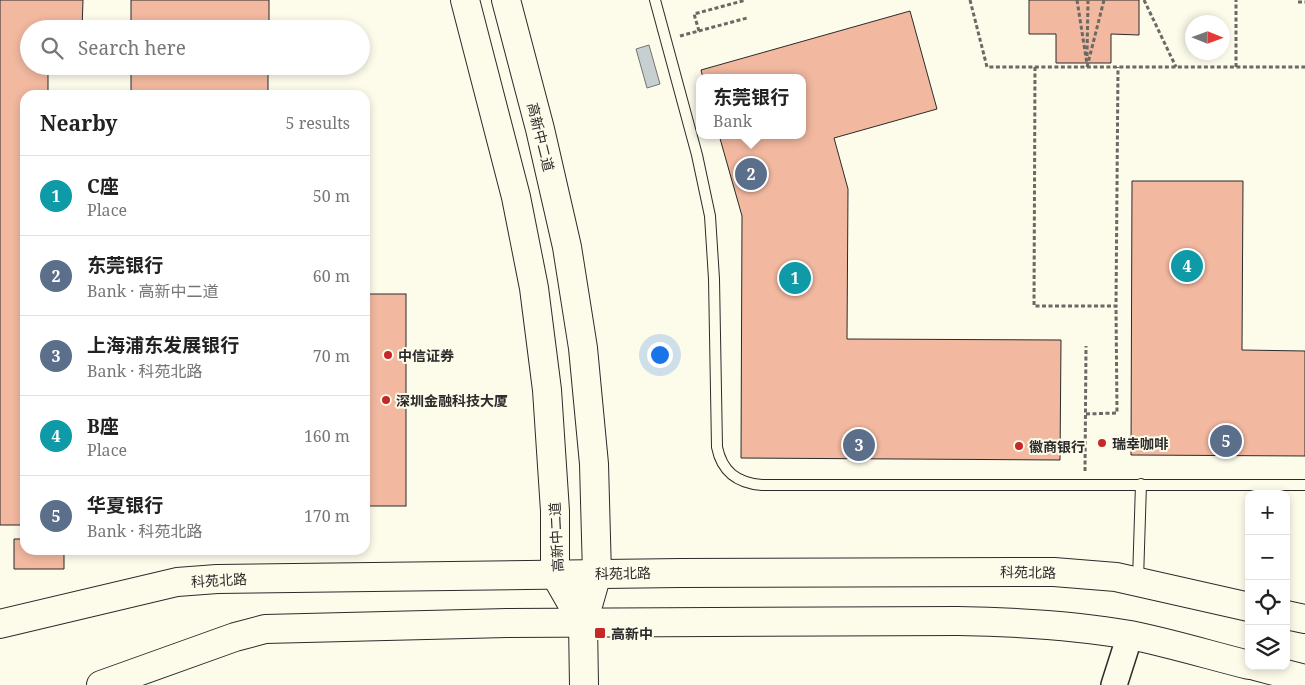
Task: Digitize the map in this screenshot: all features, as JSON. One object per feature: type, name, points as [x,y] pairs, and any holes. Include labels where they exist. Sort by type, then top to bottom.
[{"type":"main road","name":"高新中二道","points":[[465,0],[516,197],[534,288],[547,390],[555,511],[555,574],[583,623]]},
{"type":"main road","name":"高新中二道","points":[[506,0],[540,129],[567,247],[583,348],[594,464],[597,574],[583,623]]},
{"type":"main road","name":"科苑北路","points":[[0,624],[177,582],[217,579],[555,574],[1054,572],[1116,577],[1245,606]]},
{"type":"main road","points":[[1290,616],[1305,619]]},
{"type":"main road","points":[[101,685],[236,637],[265,629],[583,623],[958,621],[1066,626],[1130,635],[1245,664]]},
{"type":"main road","points":[[583,623],[584,685]]},
{"type":"main road","points":[[1272,670],[1305,678]]},
{"type":"street","points":[[1114,685],[1130,635]]},
{"type":"lane","points":[[654,0],[697,155],[710,216],[714,279],[717,447],[719,456],[729,472],[738,479],[748,484],[1305,485]]},
{"type":"lane","points":[[1138,582],[1141,484]]},
{"type":"path","points":[[699,31],[694,14],[746,0]]},
{"type":"path","points":[[970,0],[987,67],[1305,67]]},
{"type":"path","points":[[1077,0],[1087,67]]},
{"type":"path","points":[[1087,67],[1104,0]]},
{"type":"path","points":[[1144,0],[1176,67]]},
{"type":"path","points":[[1236,0],[1236,67]]},
{"type":"path","points":[[1087,67],[1088,1]]},
{"type":"path","points":[[1298,2],[1305,2]]},
{"type":"path","points":[[665,40],[747,18]]},
{"type":"path","points":[[1035,67],[1034,306],[1116,306]]},
{"type":"path","points":[[1086,414],[1117,414],[1118,67]]},
{"type":"path","points":[[1085,484],[1086,346]]},
{"type":"shaded area","points":[[649,45],[660,84],[647,88],[636,49]]},
{"type":"building","points":[[0,0],[83,0],[82,20],[20,20],[20,75],[48,75],[48,90],[20,90],[20,525],[0,525]]},
{"type":"building","points":[[131,0],[269,0],[269,20],[131,20]]},
{"type":"building","points":[[1029,0],[1139,0],[1139,35],[1111,34],[1111,63],[1056,63],[1056,34],[1029,34]]},
{"type":"building","points":[[910,11],[937,109],[834,138],[848,189],[847,339],[1061,340],[1060,460],[741,458],[742,216],[720,139],[806,139],[806,74],[702,74],[701,70]]},
{"type":"building","points":[[131,75],[268,75],[268,90],[131,90]]},
{"type":"building","points":[[1132,181],[1243,181],[1242,350],[1305,351],[1305,456],[1131,455]]},
{"type":"building","name":"深圳金融科技大厦","points":[[370,294],[406,294],[406,506],[370,506]]},
{"type":"building","points":[[14,539],[20,539],[20,555],[64,555],[64,569],[14,569]]},
{"type":"place","name":"东莞银行","points":[[751,174]]},
{"type":"place","name":"B座","points":[[1187,266]]},
{"type":"place","name":"C座","points":[[795,278]]},
{"type":"place","name":"中信证券","points":[[388,355]]},
{"type":"place","name":"深圳金融科技大厦","points":[[386,400]]},
{"type":"place","name":"华夏银行","points":[[1226,441]]},
{"type":"place","name":"瑞幸咖啡","points":[[1102,443]]},
{"type":"place","name":"上海浦东发展银行","points":[[859,445]]},
{"type":"place","name":"徽商银行","points":[[1019,446]]},
{"type":"place","name":"高新中","points":[[600,633]]}]
